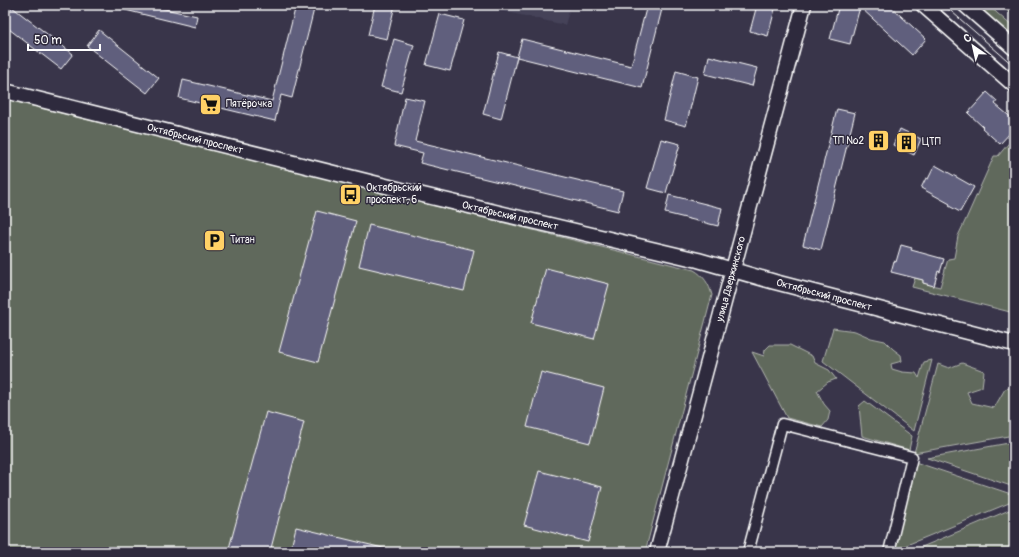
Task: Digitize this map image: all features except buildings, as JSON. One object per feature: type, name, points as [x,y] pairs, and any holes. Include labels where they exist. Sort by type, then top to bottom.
[{"type":"street","name":"улица Дзержинского","points":[[657,552],[804,5]]},
{"type":"street","points":[[923,5],[1014,85]]},
{"type":"street","points":[[965,5],[1014,48]]},
{"type":"street","name":"Октябрьский проспект","points":[[5,91],[410,192],[655,250],[1014,344]]},
{"type":"street","points":[[748,552],[782,424],[912,457],[889,552]]},
{"type":"shaded area","points":[[476,5],[571,5],[565,25]]},
{"type":"green space","points":[[973,5],[988,5],[1014,28],[1014,41]]},
{"type":"green space","points":[[1001,5],[1014,5],[1014,17]]},
{"type":"green space","points":[[5,99],[698,272],[706,281],[712,295],[645,552],[5,552]]},
{"type":"green space","points":[[1013,138],[1014,313],[912,287],[915,278],[923,280],[923,283],[940,287],[948,259],[954,258],[958,236],[994,156],[998,156]]},
{"type":"green space","points":[[833,328],[855,331],[871,338],[885,341],[901,355],[902,361],[891,364],[892,369],[902,372],[916,373],[919,378],[924,362],[932,360],[914,431],[823,361]]},
{"type":"green space","points":[[770,345],[790,345],[812,356],[815,363],[829,370],[836,379],[828,382],[817,391],[824,404],[830,411],[828,420],[822,427],[787,418],[752,352],[764,356],[765,350]]},
{"type":"green space","points":[[962,363],[984,371],[982,387],[967,392],[972,403],[994,408],[1005,389],[1014,387],[1014,435],[914,453],[938,364],[949,368]]},
{"type":"green space","points":[[865,401],[912,436],[909,450],[862,436],[859,406]]},
{"type":"green space","points":[[1014,442],[1014,487],[927,458]]},
{"type":"green space","points":[[915,462],[1014,495],[1014,501],[892,551]]},
{"type":"green space","points":[[1014,508],[1013,552],[910,552]]},
{"type":"tram line","points":[[934,5],[1014,74]]},
{"type":"tram line","points":[[944,5],[1014,66]]},
{"type":"place","name":"Пятёрочка","points":[[211,104]]},
{"type":"place","name":"ТП №2","points":[[879,141]]},
{"type":"place","name":"ЦТП","points":[[907,142]]},
{"type":"place","name":"Октябрьский проспект, 6","points":[[350,194]]},
{"type":"place","name":"Титан","points":[[214,240]]}]
